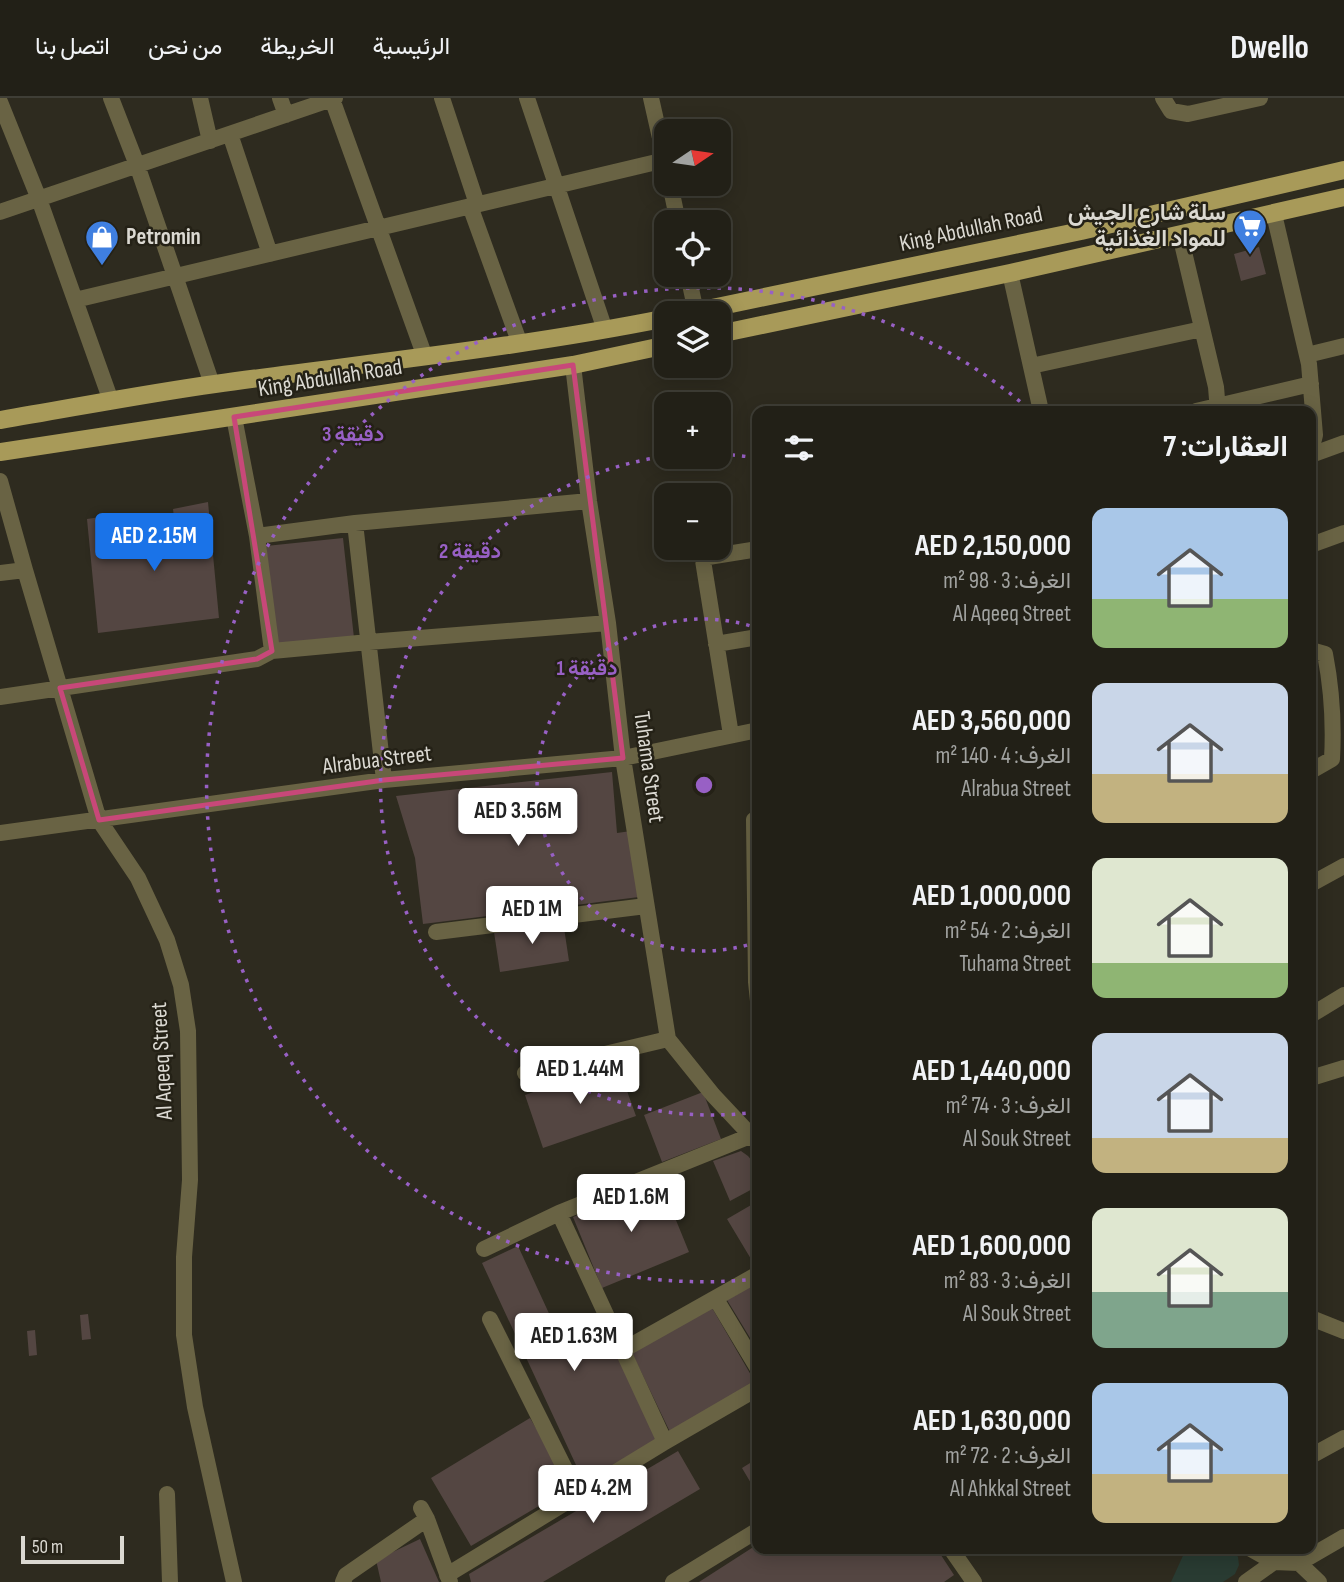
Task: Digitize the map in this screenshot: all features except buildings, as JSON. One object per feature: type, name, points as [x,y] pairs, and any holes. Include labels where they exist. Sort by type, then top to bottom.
[{"type":"main road","name":"King Abdullah Road","points":[[731,304],[1081,231],[1344,170]]},
{"type":"main road","points":[[731,331],[1010,273],[1344,197]]},
{"type":"main road","name":"King Abdullah Road","points":[[0,420],[212,384],[520,344],[654,321]]},
{"type":"main road","name":"King Abdullah Road","points":[[0,452],[573,365],[654,348]]},
{"type":"street","points":[[111,98],[137,165],[212,384]]},
{"type":"street","points":[[200,98],[210,141]]},
{"type":"street","points":[[280,98],[286,115]]},
{"type":"street","points":[[442,98],[520,344]]},
{"type":"street","points":[[527,98],[605,330]]},
{"type":"street","points":[[651,98],[656,119]]},
{"type":"street","points":[[1163,98],[1171,111],[1188,114],[1260,98]]},
{"type":"street","points":[[0,212],[334,99],[425,356]]},
{"type":"street","points":[[0,102],[111,401]]},
{"type":"street","points":[[230,134],[270,254]]},
{"type":"street","points":[[75,300],[556,186],[654,166]]},
{"type":"street","points":[[1274,214],[1307,355],[1313,406]]},
{"type":"street","points":[[1180,234],[1216,387],[1217,406]]},
{"type":"street","points":[[1010,273],[1040,406]]},
{"type":"street","points":[[1031,366],[1202,328]]},
{"type":"street","points":[[1307,355],[1344,346]]},
{"type":"street","name":"Tuhama Street","points":[[573,365],[589,501],[608,623],[623,758],[668,1039],[752,1138]]},
{"type":"street","points":[[1228,406],[1311,384]]},
{"type":"street","points":[[234,417],[257,536],[272,651]]},
{"type":"street","points":[[1316,451],[1344,443]]},
{"type":"street","name":"Al Aqeeq Street","points":[[0,481],[99,820],[138,878],[167,940],[181,985],[188,1031],[190,1180],[184,1257],[184,1335],[195,1408],[234,1582]]},
{"type":"street","points":[[257,536],[355,523],[589,501]]},
{"type":"street","points":[[355,523],[384,780]]},
{"type":"street","points":[[1316,543],[1344,533]]},
{"type":"street","points":[[731,551],[752,549]]},
{"type":"street","points":[[702,560],[731,735]]},
{"type":"street","points":[[0,573],[25,570]]},
{"type":"street","points":[[0,697],[257,659],[272,651],[608,623]]},
{"type":"street","points":[[716,644],[752,638]]},
{"type":"street","points":[[1316,651],[1325,654],[1331,685],[1334,728],[1332,759],[1316,768]]},
{"type":"street","name":"Alrabua Street","points":[[0,833],[384,780],[623,758],[752,731]]},
{"type":"street","points":[[1316,881],[1344,866]]},
{"type":"street","points":[[436,932],[646,906]]},
{"type":"street","points":[[1316,1013],[1342,1000]]},
{"type":"street","points":[[525,1073],[668,1039]]},
{"type":"street","points":[[1316,1076],[1344,1068]]},
{"type":"street","points":[[484,1249],[559,1213],[752,1141]]},
{"type":"street","points":[[559,1213],[665,1442]]},
{"type":"street","points":[[623,1350],[752,1278]]},
{"type":"street","points":[[716,1299],[752,1359]]},
{"type":"street","points":[[490,1319],[578,1496]]},
{"type":"street","points":[[1316,1320],[1344,1331]]},
{"type":"street","points":[[343,1582],[346,1574],[424,1514],[449,1579],[665,1442],[752,1391]]},
{"type":"street","points":[[1316,1453],[1344,1438]]},
{"type":"street","points":[[167,1494],[170,1582]]},
{"type":"street","points":[[673,1582],[752,1534]]},
{"type":"street","points":[[1316,1553],[1344,1536]]},
{"type":"street","points":[[953,1554],[966,1580]]},
{"type":"street","points":[[1260,1554],[1274,1562],[1299,1563],[1314,1554]]},
{"type":"street","points":[[1245,1582],[1274,1562]]},
{"type":"street","points":[[1299,1563],[1319,1582]]},
{"type":"highlighted area","points":[[573,365],[623,758],[384,780],[99,820],[60,688],[257,659],[272,651],[234,417]]},
{"type":"green space","points":[[1184,1554],[1236,1554],[1238,1557],[1239,1565],[1235,1574],[1223,1582],[1171,1582]]},
{"type":"place","name":"سلة شارع الجيش للمواد الغذائية","points":[[1250,256]]},
{"type":"place","name":"Petromin","points":[[102,267]]}]
